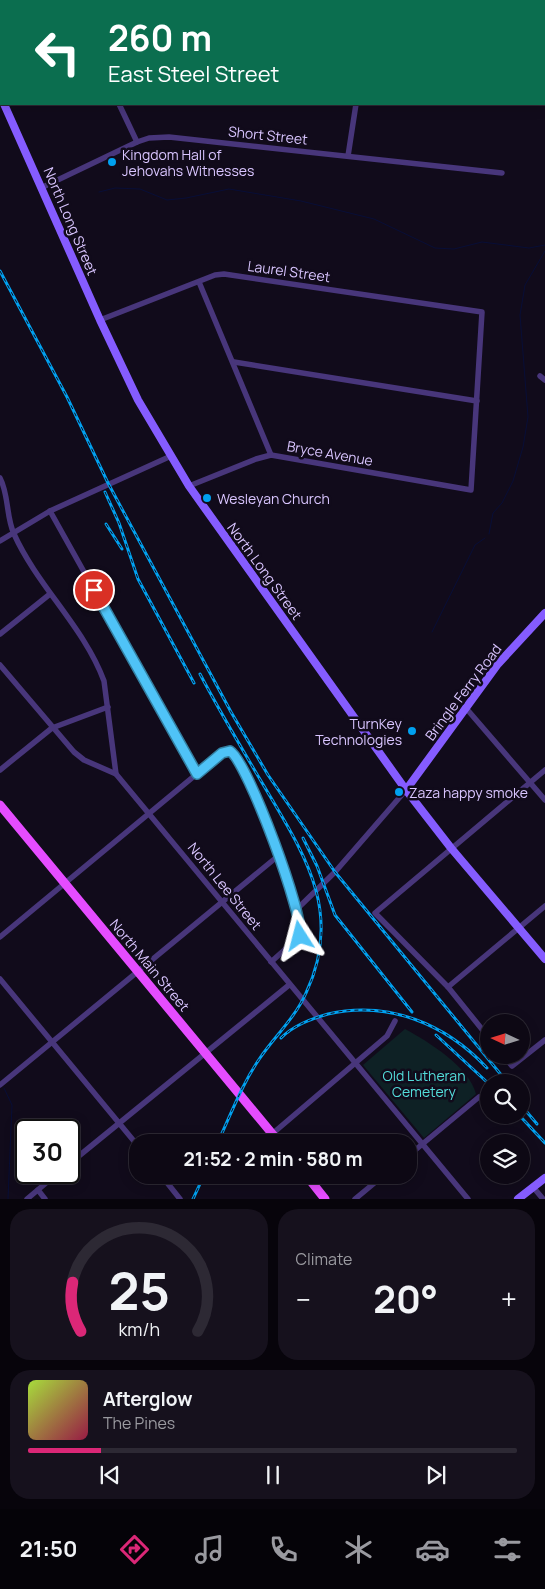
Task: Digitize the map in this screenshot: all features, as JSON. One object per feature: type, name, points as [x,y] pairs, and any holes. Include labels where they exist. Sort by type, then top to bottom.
[{"type":"main road","name":"North Main Street","points":[[0,805],[272,1134]]},
{"type":"main road","points":[[313,1184],[325,1199]]},
{"type":"street","name":"North Long Street","points":[[4,105],[43,187],[100,320],[138,400],[189,486],[406,790],[451,848],[545,959]]},
{"type":"street","points":[[119,105],[137,142]]},
{"type":"street","points":[[348,156],[356,105]]},
{"type":"street","name":"Short Street","points":[[43,187],[137,142],[149,138],[169,137],[502,173]]},
{"type":"street","name":"Laurel Street","points":[[100,320],[215,274],[482,312],[477,401]]},
{"type":"street","points":[[198,282],[234,362],[271,455]]},
{"type":"street","points":[[234,362],[477,401]]},
{"type":"street","name":"Bryce Avenue","points":[[189,486],[256,459],[271,455],[471,490],[477,401]]},
{"type":"street","points":[[0,541],[50,511],[171,456]]},
{"type":"street","points":[[0,478],[13,533],[50,594],[93,653],[104,681],[112,757],[116,774]]},
{"type":"street","points":[[50,511],[197,774]]},
{"type":"street","points":[[0,634],[50,594]]},
{"type":"street","name":"Bringle Ferry Road","points":[[406,790],[465,707],[514,645],[545,613]]},
{"type":"street","points":[[0,665],[52,728],[84,760],[116,774]]},
{"type":"street","points":[[0,770],[52,728],[108,707]]},
{"type":"street","points":[[465,707],[545,800]]},
{"type":"street","points":[[0,937],[66,885],[222,753],[230,751],[249,778],[260,801],[302,931],[300,936],[271,962]]},
{"type":"street","points":[[480,1027],[448,987],[375,913],[545,770]]},
{"type":"street","name":"North Lee Street","points":[[116,774],[354,1064],[468,1199]]},
{"type":"street","points":[[296,910],[323,884],[406,790]]},
{"type":"street","points":[[0,1084],[278,856]]},
{"type":"street","points":[[448,987],[545,906]]},
{"type":"street","points":[[0,979],[129,1135]]},
{"type":"street","points":[[80,1155],[289,985]]},
{"type":"street","points":[[272,1134],[387,1036],[395,1021]]},
{"type":"street","points":[[530,1052],[545,1040]]},
{"type":"street","points":[[417,1148],[479,1097]]},
{"type":"street","points":[[518,1199],[545,1178]]},
{"type":"street","points":[[27,1199],[45,1184]]},
{"type":"street","points":[[168,1184],[180,1199]]},
{"type":"street","points":[[354,1199],[373,1184]]},
{"type":"street","points":[[533,1187],[543,1199]]},
{"type":"street","points":[[38,1190],[45,1199]]},
{"type":"green space","name":"Old Lutheran Cemetery","points":[[405,1029],[436,1048],[457,1065],[472,1084],[476,1094],[424,1138],[363,1065]]},
{"type":"waterway","points":[[99,192],[115,188],[140,189],[167,200],[229,189],[301,201],[374,219],[435,248],[454,249],[482,242],[529,248],[545,245]]},
{"type":"waterway","points":[[489,534],[493,513],[502,503],[513,481],[523,447],[528,417],[520,315],[525,285],[545,251]]},
{"type":"waterway","points":[[432,632],[475,545],[485,538]]},
{"type":"waterway","points":[[4,1088],[12,1105],[8,1199]]},
{"type":"railway","points":[[0,271],[67,397],[108,483],[231,712],[268,775],[335,872],[500,1074]]},
{"type":"railway","points":[[105,492],[119,523],[138,579],[194,683]]},
{"type":"railway","points":[[106,524],[122,549]]},
{"type":"railway","points":[[200,674],[293,836],[305,860],[320,910],[321,936],[317,964],[306,993],[291,1019],[266,1050],[248,1078],[222,1134]]},
{"type":"railway","points":[[303,838],[317,866],[335,915],[412,1012]]},
{"type":"railway","points":[[281,1038],[297,1026],[328,1014],[350,1010],[394,1013],[415,1019],[453,1039],[471,1052],[487,1068]]},
{"type":"railway","points":[[436,1035],[480,1076]]},
{"type":"railway","points":[[530,1116],[537,1124]]},
{"type":"railway","points":[[527,1124],[545,1143]]},
{"type":"railway","points":[[193,1199],[200,1184]]},
{"type":"place","name":"Kingdom Hall of Jehovahs Witnesses","points":[[112,162]]},
{"type":"place","name":"Wesleyan Church","points":[[207,498]]},
{"type":"place","name":"TurnKey Technologies","points":[[412,731]]},
{"type":"place","name":"Zaza happy smoke","points":[[399,792]]},
{"type":"route","points":[[94,590],[197,774],[225,751],[233,753],[239,761],[260,801],[296,910],[302,931],[300,936]]}]
